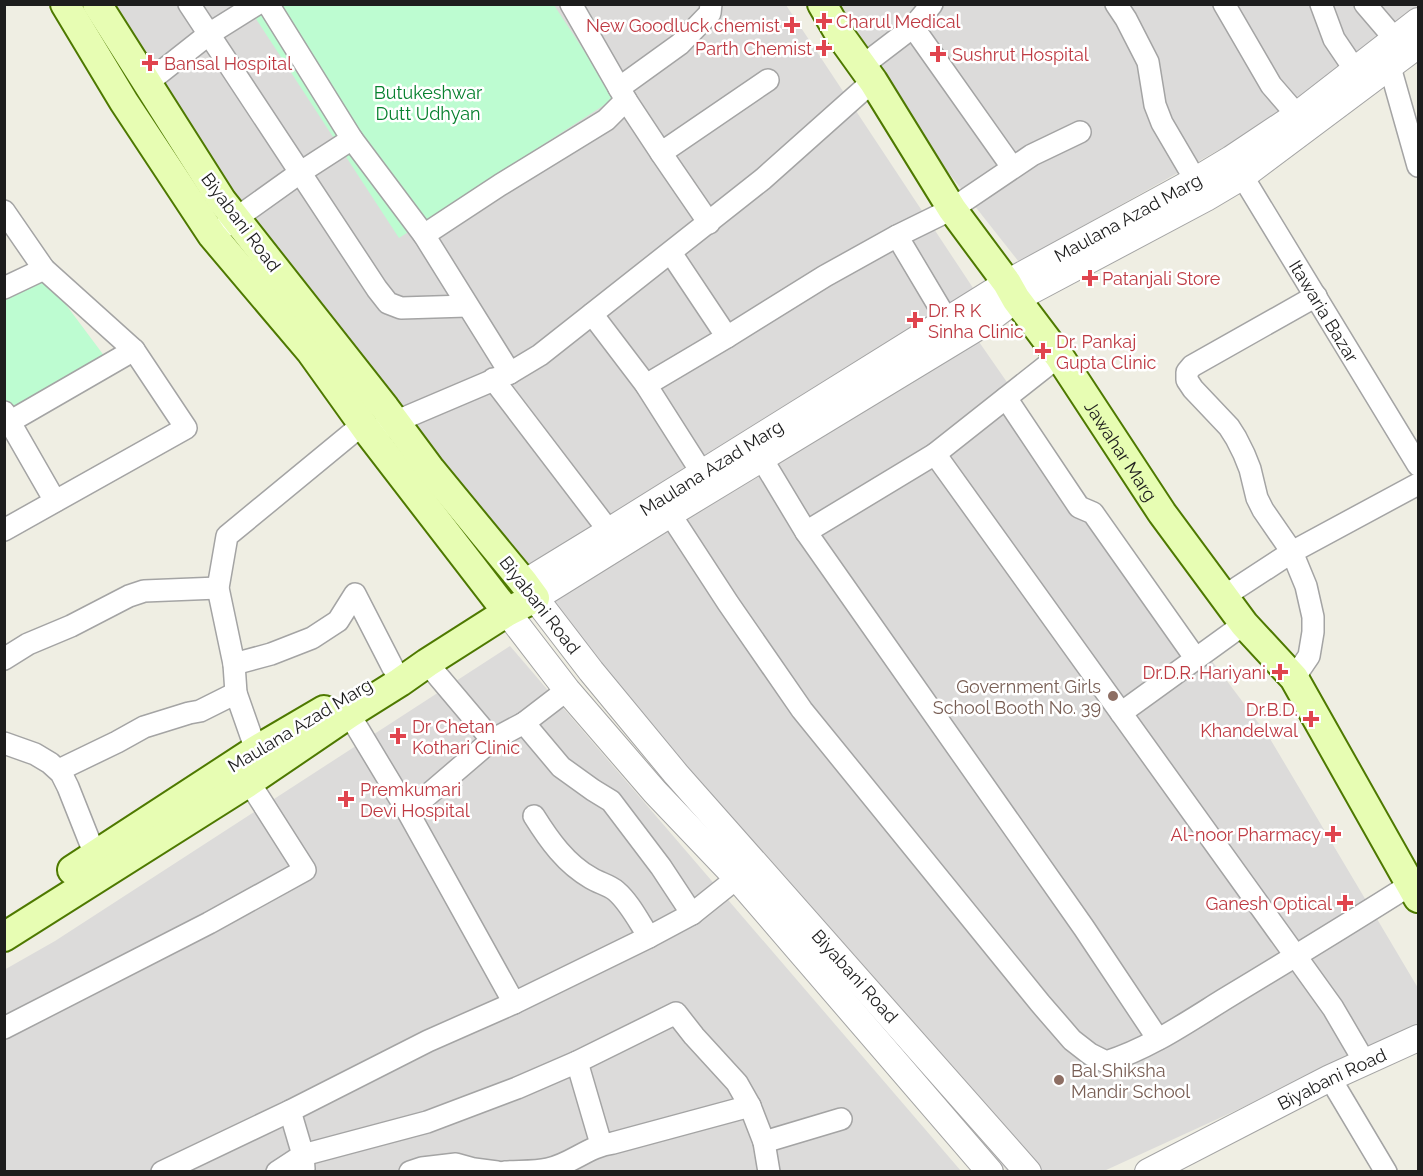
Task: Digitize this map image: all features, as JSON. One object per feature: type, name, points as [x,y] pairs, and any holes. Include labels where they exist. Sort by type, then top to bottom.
[{"type":"main road","name":"Biyabani Road","points":[[65,4],[124,102],[212,235],[311,352],[366,428],[502,605]]},
{"type":"main road","name":"Biyabani Road","points":[[97,4],[222,201],[431,470],[529,590]]},
{"type":"main road","name":"Jawahar Marg","points":[[822,4],[952,209],[1059,356],[1162,513],[1244,624],[1294,678],[1414,892]]},
{"type":"main road","name":"Maulana Azad Marg","points":[[4,913],[256,750],[405,659],[529,590]]},
{"type":"main road","name":"Maulana Azad Marg","points":[[4,937],[249,782],[400,682],[502,605]]},
{"type":"street","points":[[189,4],[388,303],[401,308],[467,306]]},
{"type":"street","points":[[147,83],[209,34],[257,4]]},
{"type":"street","points":[[268,4],[352,139],[424,235],[467,306],[501,376],[609,531]]},
{"type":"street","points":[[571,4],[623,94],[709,223]]},
{"type":"street","points":[[424,235],[606,120],[623,94],[680,44],[710,12],[711,4]]},
{"type":"street","points":[[256,750],[236,693],[234,664],[218,588],[227,537],[366,428],[395,422],[501,376],[540,355],[764,179],[868,74],[932,4]]},
{"type":"street","points":[[1116,4],[1148,62],[1155,105],[1162,123],[1201,189]]},
{"type":"street","points":[[1224,4],[1271,85],[1297,115]]},
{"type":"street","points":[[1321,4],[1334,39],[1355,70]]},
{"type":"street","points":[[1365,4],[1407,42]]},
{"type":"street","name":"Maulana Azad Marg","points":[[529,590],[609,531],[947,320],[1012,291],[1237,168],[1390,68],[1419,21]]},
{"type":"street","points":[[913,27],[1012,168]]},
{"type":"street","name":"Maulana Azad Marg","points":[[1237,168],[1297,115],[1355,70],[1407,42]]},
{"type":"street","points":[[1390,68],[1419,166]]},
{"type":"street","points":[[661,153],[768,80]]},
{"type":"street","points":[[646,385],[825,276],[952,209],[1032,155],[1080,132]]},
{"type":"street","points":[[212,235],[352,139]]},
{"type":"street","name":"Itawaria Bazar","points":[[1237,168],[1419,465]]},
{"type":"street","points":[[4,210],[44,269],[134,350],[186,428],[4,530]]},
{"type":"street","points":[[897,236],[947,320]]},
{"type":"street","points":[[671,253],[727,337]]},
{"type":"street","points":[[4,288],[44,269]]},
{"type":"street","name":"Maulana Azad Marg","points":[[529,590],[670,514],[983,324],[1012,291]]},
{"type":"street","points":[[1294,678],[1309,656],[1313,624],[1308,594],[1292,552],[1257,498],[1245,454],[1229,427],[1192,389],[1187,380],[1187,372],[1197,363],[1316,296]]},
{"type":"street","points":[[592,314],[646,385],[702,473]]},
{"type":"street","points":[[56,501],[8,417],[134,350]]},
{"type":"street","points":[[806,532],[935,454],[1059,356]]},
{"type":"street","points":[[1006,398],[1079,507],[1093,513],[1196,659]]},
{"type":"street","points":[[935,454],[1334,1008],[1364,1061]]},
{"type":"street","points":[[762,459],[806,532],[1084,928],[1158,1039]]},
{"type":"street","points":[[1223,597],[1292,552],[1419,484]]},
{"type":"street","points":[[670,514],[802,710],[1032,993],[1072,1040],[1090,1054],[1106,1062],[1127,1056],[1296,957],[1414,892]]},
{"type":"street","points":[[4,659],[28,644],[144,591],[218,588]]},
{"type":"street","name":"Biyabani Road","points":[[529,590],[591,671],[676,774],[1028,1172]]},
{"type":"street","points":[[234,664],[271,654],[312,638],[338,621],[354,594],[393,668]]},
{"type":"street","name":"Biyabani Road","points":[[502,605],[567,690],[656,792],[737,878],[990,1172]]},
{"type":"street","points":[[1121,713],[1244,624]]},
{"type":"street","points":[[427,663],[492,740]]},
{"type":"street","points":[[408,812],[492,740],[524,723],[567,690]]},
{"type":"street","points":[[58,771],[144,728],[200,711],[236,693]]},
{"type":"street","points":[[349,714],[408,812],[514,1003]]},
{"type":"street","points":[[524,723],[561,767],[611,801],[661,867],[692,914]]},
{"type":"street","points":[[4,743],[35,754],[58,771],[68,787],[95,855]]},
{"type":"street","points":[[4,1028],[209,923],[305,870],[249,782]]},
{"type":"street","points":[[534,816],[547,837],[566,860],[591,878],[616,890],[650,937]]},
{"type":"street","points":[[162,1172],[290,1111],[428,1041],[514,1003],[650,937],[692,914],[737,878]]},
{"type":"street","points":[[277,1172],[427,1122],[518,1088],[577,1062],[676,1012],[694,1036],[737,1083],[750,1106],[764,1142],[769,1172]]},
{"type":"street","name":"Biyabani Road","points":[[1148,1172],[1364,1061],[1419,1038]]},
{"type":"street","points":[[577,1062],[601,1144]]},
{"type":"street","points":[[1330,1078],[1386,1172]]},
{"type":"street","points":[[506,1172],[548,1169],[566,1163],[601,1144],[613,1143],[750,1106]]},
{"type":"street","points":[[290,1111],[304,1163]]},
{"type":"street","points":[[764,1142],[841,1119]]},
{"type":"street","points":[[410,1172],[422,1168],[456,1164],[497,1172]]},
{"type":"shaded area","points":[[1418,4],[1418,8],[1311,98],[1019,262],[816,5]]},
{"type":"shaded area","points":[[62,5],[786,5],[975,291],[503,582],[195,198]]},
{"type":"shaded area","points":[[977,339],[1096,510],[1269,737],[1418,988],[1418,1027],[1104,1171],[1007,1171],[529,612]]},
{"type":"shaded area","points":[[510,646],[961,1171],[5,1171],[4,970],[55,941]]},
{"type":"green space","name":"Butukeshwar Dutt Udhyan","points":[[247,5],[554,5],[615,98],[399,238]]},
{"type":"green space","points":[[46,278],[108,361],[5,435],[5,280]]},
{"type":"place","name":"Charul Medical","points":[[824,21]]},
{"type":"place","name":"New Goodluck chemist","points":[[792,25]]},
{"type":"place","name":"Parth Chemist","points":[[824,48]]},
{"type":"place","name":"Sushrut Hospital","points":[[938,54]]},
{"type":"place","name":"Bansal Hospital","points":[[150,63]]},
{"type":"place","name":"Patanjali Store","points":[[1090,278]]},
{"type":"place","name":"Dr. R K Sinha Clinic","points":[[915,320]]},
{"type":"place","name":"Dr. Pankaj Gupta Clinic","points":[[1043,351]]},
{"type":"place","name":"Dr.D.R. Hariyani","points":[[1280,672]]},
{"type":"place","name":"Government Girls School Booth No. 39","points":[[1113,696]]},
{"type":"place","name":"Dr.B.D. Khandelwal","points":[[1311,719]]},
{"type":"place","name":"Dr Chetan Kothari Clinic","points":[[398,736]]},
{"type":"place","name":"Premkumari Devi Hospital","points":[[346,799]]},
{"type":"place","name":"Al-noor Pharmacy","points":[[1333,834]]},
{"type":"place","name":"Ganesh Optical","points":[[1345,903]]},
{"type":"place","name":"Bal Shiksha Mandir School","points":[[1059,1080]]}]
